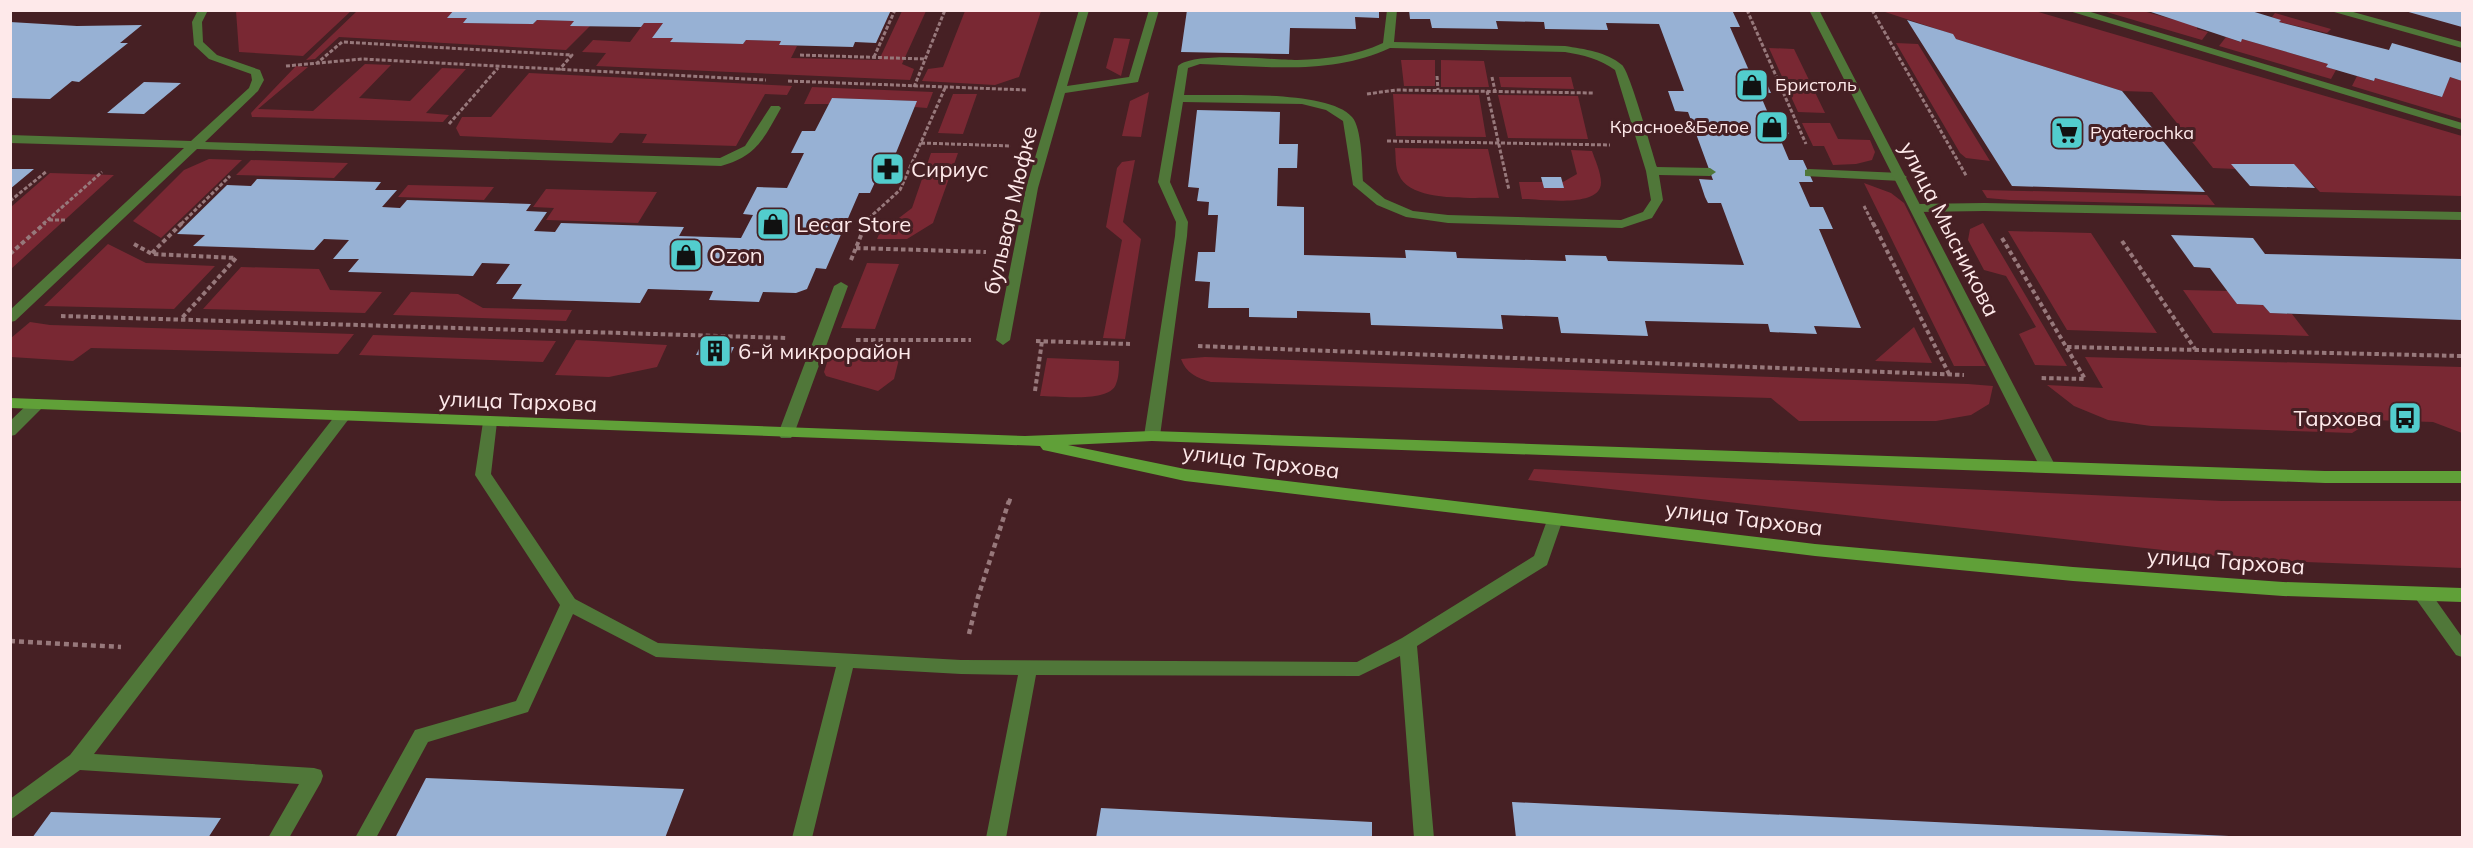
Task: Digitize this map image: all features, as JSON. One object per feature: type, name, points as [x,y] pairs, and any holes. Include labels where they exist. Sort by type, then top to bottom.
[{"type":"main road","name":"улица Тархова","points":[[10,403],[786,434],[1024,441],[1152,436],[2325,477],[2463,477]]},
{"type":"main road","name":"улица Тархова","points":[[1024,441],[1185,476],[1815,550],[2073,574],[2283,589],[2463,595]]},
{"type":"street","points":[[12,316],[254,89],[258,80],[256,72],[213,57],[198,43],[197,22],[203,10]]},
{"type":"street","name":"бульвар Мюфке","points":[[1003,340],[1032,188],[1084,10]]},
{"type":"street","points":[[1060,90],[1134,80],[1154,10]]},
{"type":"street","points":[[1388,45],[1392,10]]},
{"type":"street","name":"улица Мысникова","points":[[1814,10],[2048,467]]},
{"type":"street","points":[[2071,10],[2463,127]]},
{"type":"street","points":[[2332,10],[2463,45]]},
{"type":"street","points":[[1152,436],[1182,222],[1164,182],[1177,98],[1183,66],[1199,61],[1341,62],[1376,53],[1388,45],[1565,49],[1593,53],[1620,69],[1652,171],[1657,200],[1648,215],[1622,224],[1448,219],[1410,214],[1381,202],[1357,182],[1353,140],[1348,119],[1330,107],[1302,101],[1177,98]]},
{"type":"street","points":[[10,139],[196,143],[721,162],[742,156],[752,148],[775,108]]},
{"type":"street","points":[[1652,171],[1710,172]]},
{"type":"street","points":[[1809,172],[1901,177]]},
{"type":"street","points":[[1917,208],[1984,207],[2463,216]]},
{"type":"street","points":[[786,434],[841,286]]},
{"type":"street","points":[[10,431],[37,404]]},
{"type":"street","points":[[10,811],[77,761],[344,416]]},
{"type":"street","points":[[490,422],[483,476],[569,604],[656,650],[846,662],[1028,669],[1359,669],[1408,643],[1541,560],[1555,519]]},
{"type":"street","points":[[2422,594],[2463,650]]},
{"type":"street","points":[[365,837],[422,736],[522,707],[569,604]]},
{"type":"street","points":[[1408,643],[1424,837]]},
{"type":"street","points":[[802,837],[846,662]]},
{"type":"street","points":[[996,837],[1028,669]]},
{"type":"street","points":[[77,761],[314,776],[278,837]]},
{"type":"path","points":[[873,57],[895,10]]},
{"type":"path","points":[[914,87],[945,10]]},
{"type":"path","points":[[1747,10],[1806,146]]},
{"type":"path","points":[[12,316],[180,319],[820,340],[1003,340],[1165,344],[2085,379],[1872,10]]},
{"type":"path","points":[[315,64],[342,42],[572,55],[558,70]]},
{"type":"path","points":[[800,55],[925,59]]},
{"type":"path","points":[[256,72],[299,63],[315,64],[362,59],[498,68],[767,80]]},
{"type":"path","points":[[430,152],[450,122],[498,68]]},
{"type":"path","points":[[777,81],[1060,90]]},
{"type":"path","points":[[841,286],[868,219],[900,190],[945,88]]},
{"type":"path","points":[[1330,107],[1360,95],[1396,90],[1627,93]]},
{"type":"path","points":[[1487,91],[1516,221]]},
{"type":"path","points":[[1353,140],[1644,145]]},
{"type":"path","points":[[10,254],[136,142]]},
{"type":"path","points":[[921,143],[1044,147]]},
{"type":"path","points":[[152,254],[261,146]]},
{"type":"path","points":[[10,201],[56,163]]},
{"type":"path","points":[[1849,175],[1949,374]]},
{"type":"path","points":[[49,220],[86,221],[106,228],[152,254],[236,258],[180,319]]},
{"type":"path","points":[[2121,239],[2196,350]]},
{"type":"path","points":[[856,248],[1020,252]]},
{"type":"path","points":[[1035,391],[1042,341]]},
{"type":"path","points":[[2067,346],[2463,356]]},
{"type":"path","points":[[978,597],[1011,496]]},
{"type":"path","points":[[10,641],[164,649]]},
{"type":"shaded area","points":[[236,10],[351,11],[303,56],[239,52]]},
{"type":"shaded area","points":[[357,11],[454,11],[448,18],[467,18],[464,23],[533,24],[537,20],[574,21],[571,26],[590,26],[566,50],[339,37],[315,59],[306,60]]},
{"type":"shaded area","points":[[902,11],[926,11],[902,64],[914,69],[910,80],[596,66],[606,53],[582,52],[593,40],[630,42],[644,23],[663,23],[653,37],[673,38],[670,42],[743,44],[746,40],[781,41],[779,45],[797,46],[791,58],[879,60]]},
{"type":"shaded area","points":[[965,11],[1041,11],[1019,77],[995,85],[922,81],[928,69],[943,67]]},
{"type":"shaded area","points":[[1882,11],[2035,11],[2462,136],[2462,196],[2320,192],[2293,164],[2232,164],[2236,169],[2213,168],[2152,92],[2122,91],[1956,39],[1952,34]]},
{"type":"shaded area","points":[[2103,11],[2143,11],[2197,26],[2197,29],[2208,32],[2202,40]]},
{"type":"shaded area","points":[[2275,13],[2331,29],[2327,33],[2279,22],[2280,20],[2272,17]]},
{"type":"shaded area","points":[[2226,37],[2240,42],[2242,39],[2328,64],[2327,67],[2336,70],[2331,79],[2219,46]]},
{"type":"shaded area","points":[[1114,38],[1130,39],[1121,76],[1106,68]]},
{"type":"shaded area","points":[[1896,43],[1918,44],[1990,161],[1966,158],[1960,153]]},
{"type":"shaded area","points":[[1769,48],[1794,49],[1825,113],[1798,112]]},
{"type":"shaded area","points":[[1401,60],[1435,60],[1435,86],[1404,86]]},
{"type":"shaded area","points":[[1441,60],[1484,61],[1489,87],[1441,87]]},
{"type":"shaded area","points":[[365,64],[391,65],[359,98],[410,101],[442,68],[466,69],[426,113],[449,115],[443,122],[252,117],[251,113],[296,66],[308,67],[258,109],[313,111]]},
{"type":"shaded area","points":[[529,73],[792,86],[787,95],[765,94],[736,146],[642,143],[647,134],[620,133],[612,143],[460,136],[456,128],[462,117],[491,117]]},
{"type":"shaded area","points":[[2357,76],[2373,81],[2375,78],[2441,97],[2450,77],[2462,81],[2462,119],[2352,86]]},
{"type":"shaded area","points":[[1499,77],[1571,77],[1574,89],[1501,87]]},
{"type":"shaded area","points":[[812,87],[933,92],[927,108],[914,107],[916,101],[832,98],[829,104],[804,104]]},
{"type":"shaded area","points":[[1149,92],[1141,137],[1122,136],[1130,101]]},
{"type":"shaded area","points":[[953,94],[977,94],[963,134],[938,133]]},
{"type":"shaded area","points":[[1393,94],[1479,95],[1486,137],[1396,136]]},
{"type":"shaded area","points":[[1498,95],[1578,96],[1588,139],[1508,138]]},
{"type":"shaded area","points":[[1802,123],[1830,123],[1838,139],[1870,140],[1875,152],[1872,160],[1856,164],[1833,165],[1824,146],[1813,146]]},
{"type":"shaded area","points":[[1395,148],[1488,149],[1499,198],[1444,197],[1416,190],[1405,184],[1399,175]]},
{"type":"shaded area","points":[[1571,150],[1592,151],[1601,180],[1600,188],[1595,194],[1587,198],[1565,201],[1522,199],[1519,182],[1563,182],[1577,174]]},
{"type":"shaded area","points":[[931,153],[958,153],[933,223],[907,239],[877,239],[885,221],[895,221],[912,208]]},
{"type":"shaded area","points":[[209,159],[242,160],[161,238],[133,221],[184,170]]},
{"type":"shaded area","points":[[251,160],[348,163],[334,178],[236,175]]},
{"type":"shaded area","points":[[1135,160],[1123,222],[1141,239],[1125,339],[1103,338],[1122,240],[1106,227],[1117,168],[1122,162]]},
{"type":"shaded area","points":[[50,173],[114,175],[11,269],[11,207]]},
{"type":"shaded area","points":[[1864,183],[1891,193],[1904,203],[1986,366],[1954,366]]},
{"type":"shaded area","points":[[408,185],[494,187],[484,200],[398,197]]},
{"type":"shaded area","points":[[546,189],[657,192],[638,223],[546,220],[554,208],[533,207]]},
{"type":"shaded area","points":[[1982,190],[2207,195],[2215,205],[2010,200],[1987,198]]},
{"type":"shaded area","points":[[1983,223],[2067,366],[2035,365],[2019,334],[2036,327],[2006,276],[1984,270],[1968,240],[1970,229]]},
{"type":"shaded area","points":[[2008,231],[2091,233],[2157,333],[2067,330]]},
{"type":"shaded area","points":[[108,244],[146,263],[215,266],[174,309],[44,306]]},
{"type":"shaded area","points":[[867,263],[899,264],[875,329],[841,328]]},
{"type":"shaded area","points":[[241,267],[319,269],[330,290],[382,292],[365,313],[203,309]]},
{"type":"shaded area","points":[[2183,290],[2228,291],[2237,304],[2263,305],[2270,313],[2292,314],[2309,336],[2213,333]]},
{"type":"shaded area","points":[[411,292],[458,294],[483,308],[572,310],[566,321],[393,315]]},
{"type":"shaded area","points":[[30,322],[50,325],[354,334],[338,354],[91,348],[73,361],[11,357],[11,338]]},
{"type":"shaded area","points":[[1914,327],[1932,363],[1875,361]]},
{"type":"shaded area","points":[[373,335],[556,341],[543,362],[359,355]]},
{"type":"shaded area","points":[[576,340],[667,345],[657,367],[609,377],[555,375]]},
{"type":"shaded area","points":[[831,350],[901,351],[894,379],[878,391],[826,376],[824,372]]},
{"type":"shaded area","points":[[1205,357],[1993,386],[1989,404],[1971,415],[1936,421],[1799,421],[1771,398],[1211,382],[1193,374],[1181,359]]},
{"type":"shaded area","points":[[2085,357],[2462,367],[2462,433],[2433,422],[2373,420],[2352,433],[2151,426],[2108,420],[2074,406],[2047,385],[2103,388]]},
{"type":"shaded area","points":[[1047,358],[1119,361],[1116,384],[1112,390],[1094,396],[1040,396]]},
{"type":"shaded area","points":[[1534,469],[2222,501],[2462,501],[2462,568],[2253,560],[1528,480]]},
{"type":"building","points":[[454,10],[891,10],[876,43],[855,42],[853,47],[779,45],[781,41],[746,40],[743,44],[670,42],[673,38],[652,38],[663,23],[644,23],[641,27],[570,26],[574,21],[537,20],[533,24],[463,23],[467,18],[447,18]]},
{"type":"building","points":[[1187,10],[1379,10],[1379,18],[1355,17],[1356,29],[1290,28],[1289,54],[1181,52]]},
{"type":"building","points":[[1409,10],[1732,10],[1740,27],[1730,27],[1751,75],[1763,75],[1771,93],[1759,92],[1768,113],[1780,113],[1789,134],[1778,134],[1789,160],[1803,160],[1813,182],[1799,182],[1810,207],[1823,207],[1833,229],[1819,229],[1861,328],[1814,326],[1817,334],[1770,332],[1768,324],[1645,321],[1648,336],[1561,333],[1558,317],[1501,315],[1503,329],[1371,325],[1370,313],[1297,311],[1297,318],[1249,317],[1249,308],[1208,308],[1210,282],[1195,281],[1198,252],[1215,252],[1218,215],[1208,215],[1209,202],[1197,201],[1199,188],[1188,187],[1197,110],[1280,112],[1279,144],[1298,144],[1297,168],[1278,168],[1277,206],[1304,207],[1304,255],[1406,258],[1405,250],[1456,252],[1457,258],[1566,261],[1565,255],[1606,256],[1608,261],[1744,265],[1721,203],[1708,203],[1705,197],[1699,179],[1713,180],[1688,112],[1675,111],[1668,91],[1684,91],[1659,24],[1606,23],[1608,30],[1545,29],[1544,22],[1496,21],[1498,29],[1432,28],[1430,19],[1410,19]]},
{"type":"building","points":[[2145,10],[2248,10],[2281,20],[2279,22],[2389,50],[2392,43],[2462,63],[2462,81],[2450,77],[2442,97],[2326,67],[2328,64],[2242,39],[2241,42]]},
{"type":"building","points":[[2405,10],[2462,10],[2462,27],[2405,11]]},
{"type":"building","name":"Pyaterochka","points":[[1907,20],[1953,34],[1956,39],[2122,91],[2205,192],[2012,186]]},
{"type":"building","points":[[10,22],[77,26],[142,25],[120,43],[128,43],[79,82],[72,81],[50,99],[10,98]]},
{"type":"building","points":[[144,82],[181,83],[144,114],[107,113]]},
{"type":"building","points":[[832,98],[917,101],[885,180],[876,180],[870,193],[859,193],[826,269],[816,268],[807,289],[796,293],[763,292],[759,302],[709,300],[713,291],[648,289],[640,303],[512,299],[522,284],[496,284],[510,264],[482,263],[473,276],[348,272],[359,259],[333,259],[349,240],[324,239],[314,250],[193,246],[205,235],[177,234],[227,185],[251,186],[257,179],[381,182],[375,190],[397,190],[382,207],[400,208],[407,200],[531,204],[526,211],[547,212],[534,231],[555,232],[561,223],[684,227],[679,236],[741,238],[753,215],[743,214],[757,187],[787,188],[804,153],[791,153],[802,131],[815,131]]},
{"type":"building","points":[[2231,164],[2294,164],[2315,188],[2250,186]]},
{"type":"building","points":[[10,169],[34,169],[10,189]]},
{"type":"building","points":[[1541,177],[1561,177],[1564,188],[1544,188]]},
{"type":"building","points":[[2171,235],[2253,238],[2265,254],[2462,259],[2462,320],[2270,313],[2263,305],[2237,304],[2210,268],[2194,267]]},
{"type":"building","name":"6-й микрорайон","points":[[700,347],[734,347],[730,356],[696,355]]},
{"type":"building","points":[[426,778],[684,789],[665,838],[395,838]]},
{"type":"building","points":[[1512,802],[2229,836],[2229,838],[1516,838]]},
{"type":"building","points":[[1101,808],[1372,822],[1372,838],[1096,838]]},
{"type":"building","points":[[51,812],[221,818],[208,838],[32,838]]},
{"type":"place","name":"Бристоль","points":[[1752,85]]},
{"type":"place","name":"Красное&Белое","points":[[1772,127]]},
{"type":"place","name":"Pyaterochka","points":[[2067,133]]},
{"type":"place","name":"Сириус","points":[[888,169]]},
{"type":"place","name":"Lecar Store","points":[[773,224]]},
{"type":"place","name":"Ozon","points":[[686,255]]},
{"type":"place","name":"6-й микрорайон","points":[[715,351]]},
{"type":"place","name":"Тархова","points":[[2405,418]]}]
